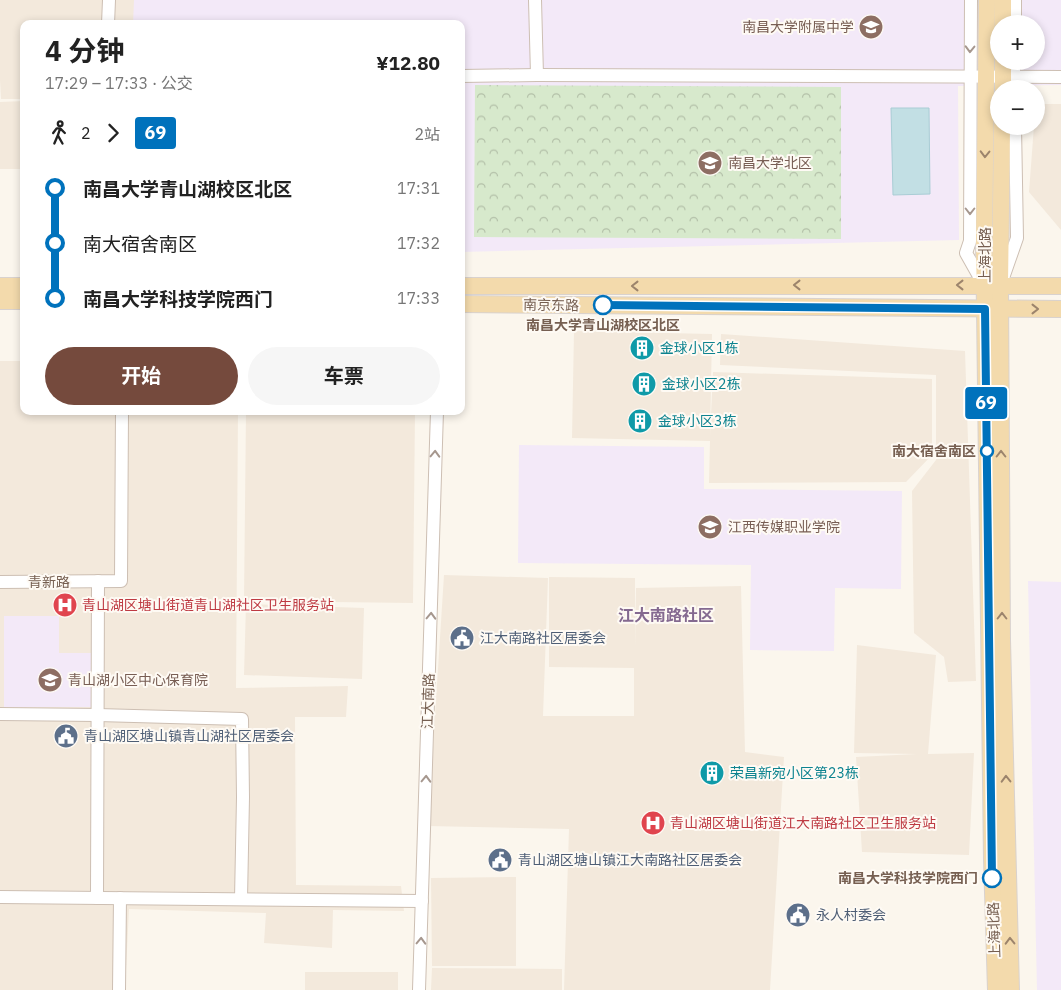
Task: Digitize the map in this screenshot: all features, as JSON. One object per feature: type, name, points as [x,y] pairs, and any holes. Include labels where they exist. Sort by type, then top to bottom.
[{"type":"main road","name":"上海北路","points":[[987,0],[978,76],[993,285]]},
{"type":"main road","points":[[1003,15],[1004,0]]},
{"type":"main road","name":"上海北路","points":[[996,990],[992,860],[993,285],[1001,135]]},
{"type":"main road","points":[[0,286],[20,286]]},
{"type":"main road","name":"南京东路","points":[[465,286],[1061,286]]},
{"type":"main road","points":[[0,300],[20,301]]},
{"type":"main road","name":"南京东路","points":[[465,304],[1061,309]]},
{"type":"main road","name":"上海北路","points":[[993,309],[1011,990]]},
{"type":"street","points":[[108,0],[108,20]]},
{"type":"street","points":[[536,0],[537,75]]},
{"type":"street","points":[[971,0],[978,76]]},
{"type":"street","points":[[1015,0],[1015,15]]},
{"type":"street","points":[[465,76],[1061,77]]},
{"type":"street","points":[[993,285],[1017,238],[1015,135]]},
{"type":"street","name":"青新路","points":[[0,582],[121,581],[122,415]]},
{"type":"street","name":"江大南路","points":[[419,990],[437,415]]},
{"type":"street","points":[[97,898],[98,581]]},
{"type":"street","points":[[0,714],[242,719],[241,899]]},
{"type":"street","points":[[0,897],[422,901]]},
{"type":"street","points":[[119,990],[120,898]]},
{"type":"shaded area","points":[[0,0],[161,0],[162,20],[20,20],[20,99],[1,99]]},
{"type":"shaded area","name":"南昌大学北区","points":[[134,0],[1061,0],[1061,85],[1045,85],[1045,80],[990,80],[990,86],[958,86],[959,240],[465,252],[465,20],[133,20]]},
{"type":"shaded area","points":[[20,101],[20,169],[0,169],[0,102]]},
{"type":"shaded area","points":[[1045,104],[1061,104],[1061,230],[1029,192],[1033,135],[1045,135]]},
{"type":"shaded area","points":[[574,331],[712,334],[710,436],[713,372],[932,379],[932,455],[906,482],[709,483],[710,441],[572,438]]},
{"type":"shaded area","points":[[721,334],[965,351],[976,681],[948,682],[944,657],[914,633],[912,491],[936,460],[936,375],[720,365]]},
{"type":"shaded area","points":[[0,361],[20,361],[20,415],[238,415],[236,688],[348,686],[346,717],[295,717],[296,885],[401,886],[404,911],[333,910],[332,948],[264,943],[266,913],[129,909],[125,990],[0,990]]},
{"type":"shaded area","points":[[246,415],[415,415],[413,603],[244,601]]},
{"type":"shaded area","name":"江西传媒职业学院","points":[[519,445],[704,447],[704,489],[902,491],[901,589],[835,588],[834,651],[750,650],[751,565],[518,563]]},
{"type":"shaded area","points":[[444,575],[548,578],[543,716],[634,716],[634,668],[549,667],[549,577],[635,578],[635,647],[636,588],[741,586],[745,752],[784,757],[770,990],[564,990],[569,829],[428,826]]},
{"type":"shaded area","points":[[1028,581],[1061,582],[1061,990],[1037,990]]},
{"type":"shaded area","points":[[246,604],[364,608],[362,679],[244,675]]},
{"type":"shaded area","name":"青山湖小区中心保育院","points":[[4,616],[59,616],[59,653],[96,653],[97,707],[4,707]]},
{"type":"shaded area","points":[[857,645],[936,655],[928,754],[974,753],[969,855],[862,852],[856,757],[917,754],[854,753]]},
{"type":"shaded area","points":[[516,877],[516,966],[432,966],[431,878]]},
{"type":"shaded area","points":[[432,968],[562,969],[562,990],[431,990]]},
{"type":"shaded area","points":[[305,972],[398,972],[398,990],[305,990]]},
{"type":"green space","points":[[475,85],[841,87],[841,239],[474,237]]},
{"type":"water","points":[[891,108],[929,108],[930,194],[893,195]]},
{"type":"bus line","name":"69","points":[[603,305],[985,309],[992,878]]},
{"type":"place","name":"南昌大学附属中学","points":[[871,27]]},
{"type":"place","name":"南昌大学北区","points":[[710,163]]},
{"type":"place","name":"南昌大学青山湖校区北区","points":[[603,305]]},
{"type":"place","name":"金球小区1栋","points":[[642,348]]},
{"type":"place","name":"金球小区2栋","points":[[644,384]]},
{"type":"place","name":"金球小区3栋","points":[[640,421]]},
{"type":"place","name":"南大宿舍南区","points":[[987,451]]},
{"type":"place","name":"江西传媒职业学院","points":[[710,527]]},
{"type":"place","name":"青山湖区塘山街道青山湖社区卫生服务站","points":[[65,605]]},
{"type":"place","name":"江大南路社区居委会","points":[[462,638]]},
{"type":"place","name":"青山湖小区中心保育院","points":[[50,680]]},
{"type":"place","name":"青山湖区塘山镇青山湖社区居委会","points":[[66,736]]},
{"type":"place","name":"荣昌新宛小区第23栋","points":[[712,773]]},
{"type":"place","name":"青山湖区塘山街道江大南路社区卫生服务站","points":[[653,823]]},
{"type":"place","name":"青山湖区塘山镇江大南路社区居委会","points":[[500,860]]},
{"type":"place","name":"南昌大学科技学院西门","points":[[992,878]]},
{"type":"place","name":"永人村委会","points":[[798,915]]},
{"type":"district","name":"江大南路社区","points":[[666,615]]}]
